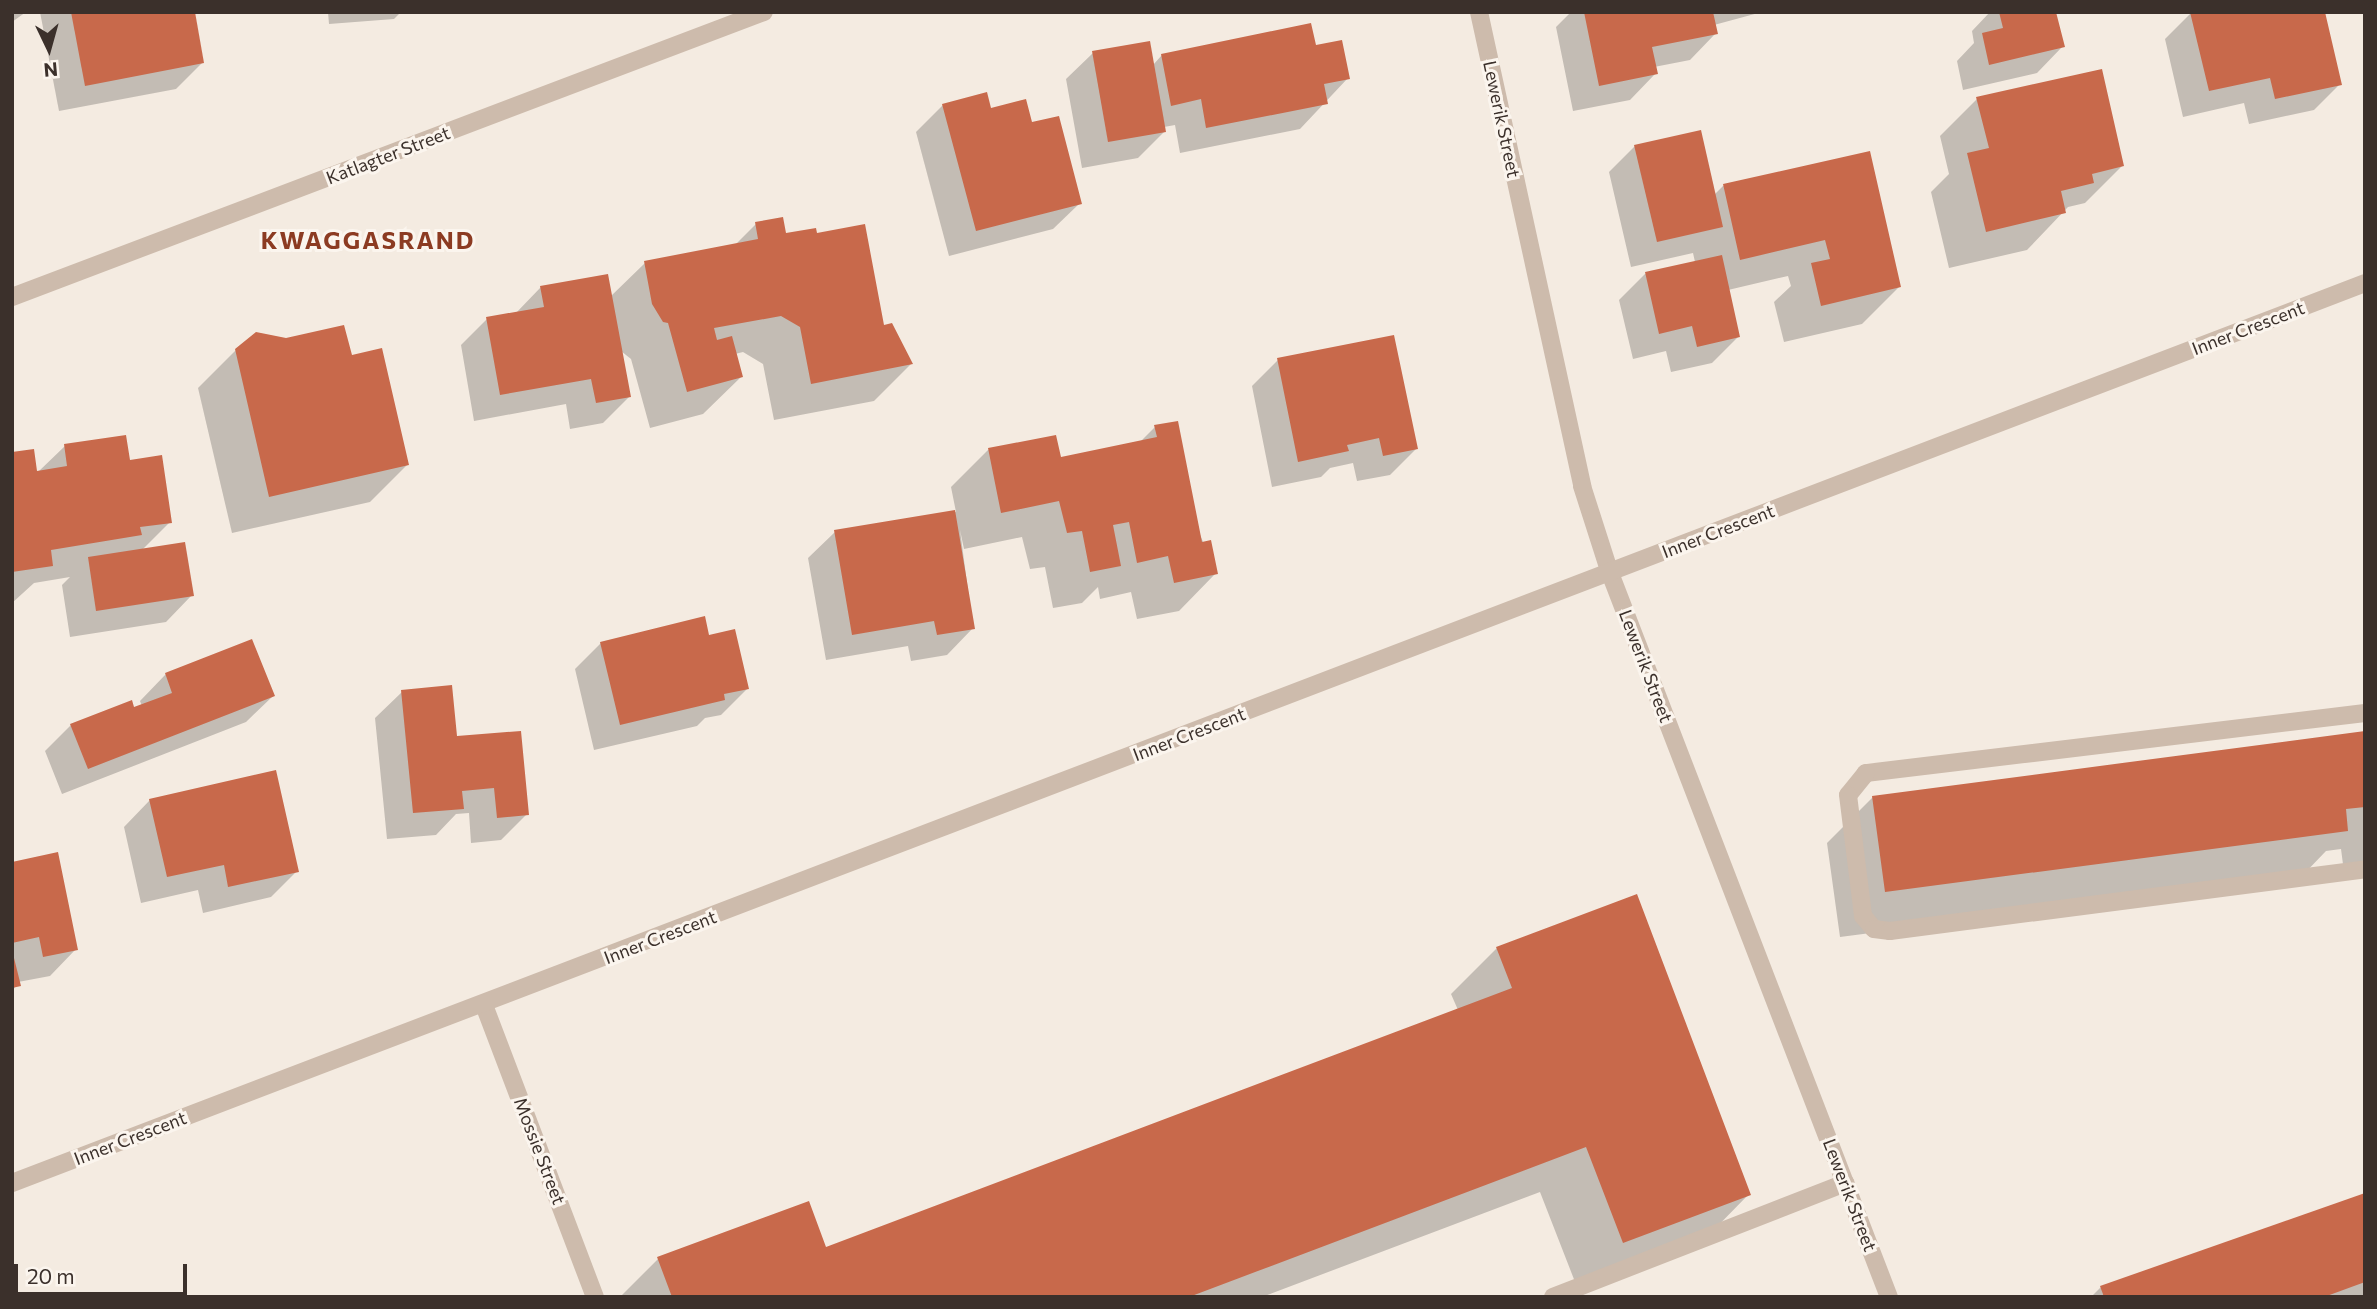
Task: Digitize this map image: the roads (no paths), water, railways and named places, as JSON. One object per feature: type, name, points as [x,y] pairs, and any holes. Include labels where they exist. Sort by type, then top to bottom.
[{"type":"street","name":"Katlagter Street","points":[[12,297],[764,12]]},
{"type":"street","name":"Lewerik Street","points":[[1479,12],[1582,486],[1610,573],[1889,1297]]},
{"type":"street","name":"Inner Crescent","points":[[12,1183],[484,1005],[2365,283]]},
{"type":"street","points":[[2365,713],[1866,773],[1848,795],[1863,916],[1874,929],[1890,931],[2365,869]]},
{"type":"street","name":"Mossie Street","points":[[484,1005],[595,1297]]},
{"type":"street","points":[[1553,1297],[1846,1183]]},
{"type":"district","name":"KWAGGASRAND","points":[[368,240]]}]
